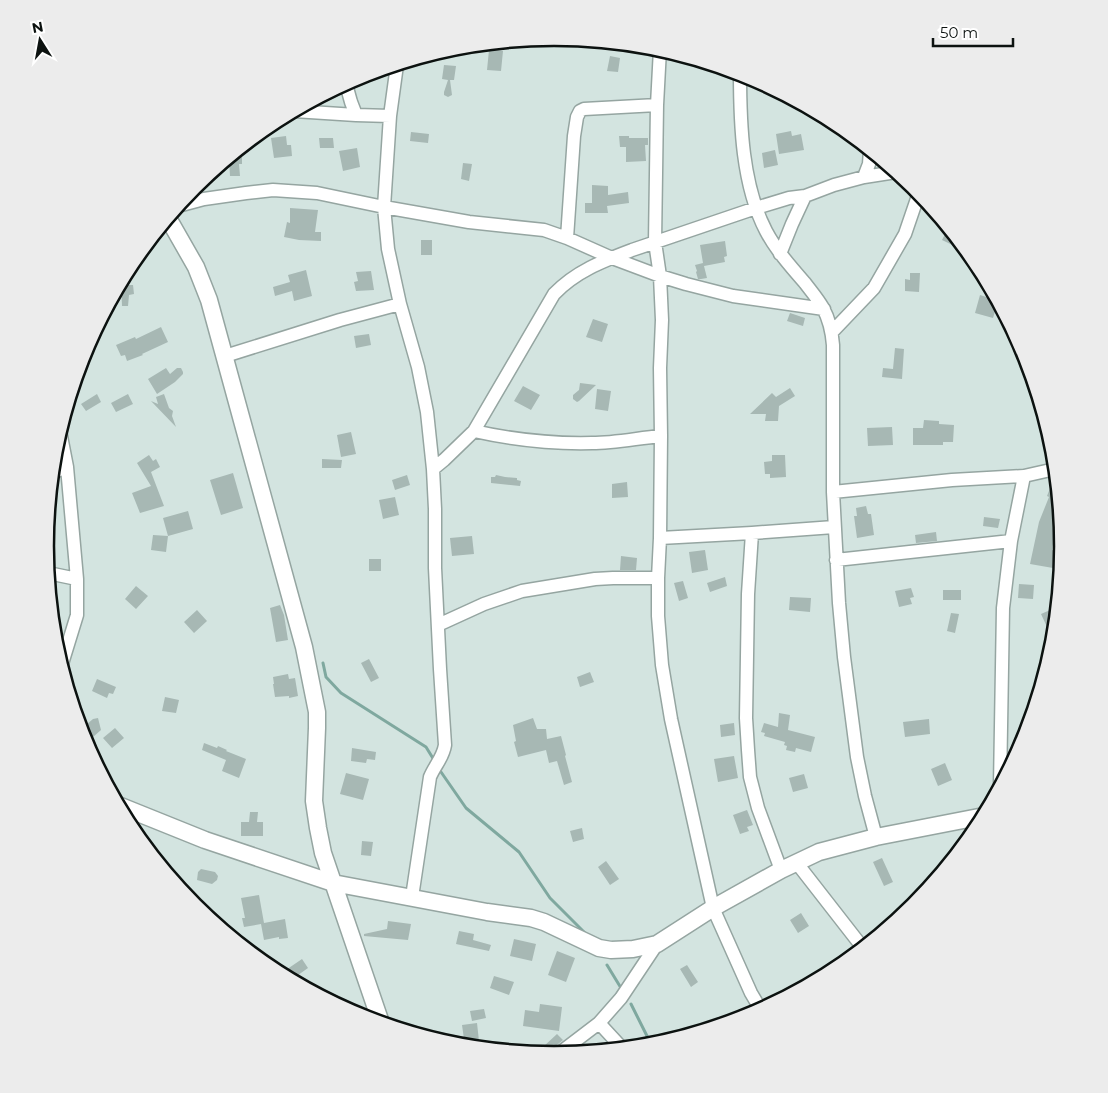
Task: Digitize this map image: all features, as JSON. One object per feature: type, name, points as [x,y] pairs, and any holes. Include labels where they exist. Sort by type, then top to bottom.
[{"type":"street","points":[[660,58],[655,242],[660,276],[662,320],[658,578],[658,616],[662,665],[671,719],[713,908],[757,1003]]},
{"type":"street","points":[[396,72],[390,116],[384,207],[388,249],[400,304],[418,367],[427,412],[433,469],[435,568],[445,745],[443,754],[430,778],[412,898]]},
{"type":"street","points":[[740,82],[741,123],[749,183],[756,208],[766,232],[780,254],[824,308],[832,332],[834,527],[844,657],[857,757],[864,796],[876,837]]},
{"type":"street","points":[[348,91],[356,115]]},
{"type":"street","points":[[567,238],[574,136],[577,117],[580,112],[584,109],[657,105]]},
{"type":"street","points":[[306,112],[390,116]]},
{"type":"street","points":[[864,177],[869,158]]},
{"type":"street","points":[[433,469],[474,431],[554,294],[563,284],[577,274],[612,258],[655,242],[756,208],[789,198],[805,196],[834,185],[864,177],[887,173]]},
{"type":"street","points":[[191,202],[246,192],[273,190],[318,193],[468,222],[544,230],[612,258],[686,284],[733,296],[824,308]]},
{"type":"street","points":[[780,254],[805,196]]},
{"type":"street","points":[[832,332],[874,288],[905,234],[916,202]]},
{"type":"street","points":[[172,224],[196,267],[209,300],[304,647],[317,712],[314,801],[323,853],[378,1015]]},
{"type":"street","points":[[225,356],[340,320],[400,304]]},
{"type":"street","points":[[474,431],[524,441],[594,444],[661,436]]},
{"type":"street","points":[[63,448],[67,467],[77,579],[78,615],[65,654]]},
{"type":"street","points":[[60,470],[67,467]]},
{"type":"street","points":[[833,492],[1024,476],[1048,470]]},
{"type":"street","points":[[1000,773],[1003,608],[1011,541],[1024,476]]},
{"type":"street","points":[[660,538],[834,527]]},
{"type":"street","points":[[752,533],[748,594],[746,718],[750,777],[758,808],[781,870]]},
{"type":"street","points":[[836,560],[1011,541]]},
{"type":"street","points":[[55,574],[77,579]]},
{"type":"street","points":[[438,625],[484,604],[522,591],[604,578],[658,578]]},
{"type":"street","points":[[129,809],[205,840],[332,883],[488,912],[531,918],[604,949],[633,949],[657,944],[713,908],[796,862],[819,852],[876,837],[974,818]]},
{"type":"street","points":[[796,862],[859,943]]},
{"type":"street","points":[[568,1047],[599,1023],[621,998],[657,944]]},
{"type":"street","points":[[599,1023],[617,1042]]},
{"type":"building","points":[[489,51],[503,51],[501,71],[487,70]]},
{"type":"building","points":[[610,56],[620,58],[618,72],[607,71]]},
{"type":"building","points":[[444,65],[456,66],[454,80],[450,80],[452,95],[448,97],[444,95],[444,92],[448,80],[442,79]]},
{"type":"building","points":[[791,131],[792,136],[801,134],[804,150],[779,154],[776,134]]},
{"type":"building","points":[[411,132],[429,134],[428,143],[410,141]]},
{"type":"building","points":[[286,136],[287,145],[291,145],[292,156],[274,158],[271,138]]},
{"type":"building","points":[[619,136],[648,138],[648,145],[645,145],[646,161],[626,162],[626,147],[620,147]]},
{"type":"building","points":[[319,138],[333,138],[334,148],[320,148]]},
{"type":"building","points":[[357,148],[360,167],[343,171],[339,151]]},
{"type":"building","points":[[775,150],[778,165],[764,168],[762,153]]},
{"type":"building","points":[[242,156],[242,164],[239,164],[240,176],[230,176],[229,166]]},
{"type":"building","points":[[463,163],[472,164],[469,181],[461,179]]},
{"type":"building","points":[[592,185],[608,186],[608,195],[628,192],[629,203],[607,206],[608,213],[585,213],[585,203],[592,203]]},
{"type":"building","points":[[290,208],[318,210],[315,232],[321,232],[321,241],[284,237],[287,222],[290,223]]},
{"type":"building","points":[[945,235],[953,246],[942,240]]},
{"type":"building","points":[[421,240],[432,240],[432,255],[421,255]]},
{"type":"building","points":[[725,241],[727,256],[724,257],[725,262],[704,266],[707,278],[698,279],[695,265],[703,263],[700,245]]},
{"type":"building","points":[[306,270],[312,296],[294,301],[292,291],[275,296],[273,287],[290,282],[288,275]]},
{"type":"building","points":[[371,271],[374,290],[356,291],[354,282],[358,281],[356,272]]},
{"type":"building","points":[[910,273],[920,273],[919,292],[905,291],[905,279],[910,280]]},
{"type":"building","points":[[129,283],[129,285],[133,285],[134,294],[129,295],[128,306],[122,306],[122,295]]},
{"type":"building","points":[[980,295],[988,297],[995,311],[993,318],[975,313]]},
{"type":"building","points":[[790,313],[805,318],[803,326],[787,321]]},
{"type":"building","points":[[593,319],[608,324],[602,342],[586,337]]},
{"type":"building","points":[[161,327],[168,342],[127,361],[125,355],[121,356],[116,345],[135,337],[136,339]]},
{"type":"building","points":[[369,334],[371,345],[356,348],[354,336]]},
{"type":"building","points":[[895,348],[904,349],[902,379],[882,377],[883,368],[893,369]]},
{"type":"building","points":[[166,368],[170,374],[177,368],[181,368],[183,374],[157,394],[148,379]]},
{"type":"building","points":[[580,383],[596,385],[577,402],[573,399],[573,395],[579,390]]},
{"type":"building","points":[[523,386],[540,395],[531,410],[514,401]]},
{"type":"building","points":[[790,388],[795,396],[779,406],[778,421],[765,421],[766,414],[750,414],[772,393],[776,397]]},
{"type":"building","points":[[597,389],[611,391],[608,411],[595,409]]},
{"type":"building","points":[[97,394],[101,402],[86,411],[81,404]]},
{"type":"building","points":[[128,394],[133,404],[116,412],[111,403]]},
{"type":"building","points":[[164,394],[169,408],[173,411],[172,416],[176,427],[151,401],[158,404],[156,397]]},
{"type":"building","points":[[924,420],[954,425],[953,442],[943,442],[943,445],[913,445],[913,428],[923,428]]},
{"type":"building","points":[[892,427],[893,445],[868,446],[867,428]]},
{"type":"building","points":[[351,432],[356,454],[341,457],[337,435]]},
{"type":"building","points":[[149,455],[153,461],[156,459],[160,467],[151,472],[164,506],[140,513],[132,493],[151,486],[137,463]]},
{"type":"building","points":[[772,455],[785,455],[786,477],[770,478],[770,474],[765,474],[764,462],[772,461]]},
{"type":"building","points":[[322,459],[342,460],[341,468],[322,468]]},
{"type":"building","points":[[233,473],[243,508],[221,515],[210,480]]},
{"type":"building","points":[[407,475],[410,485],[395,490],[392,480]]},
{"type":"building","points":[[496,475],[517,478],[517,480],[521,481],[520,486],[491,483],[491,477]]},
{"type":"building","points":[[627,482],[628,497],[612,498],[612,484]]},
{"type":"building","points":[[1051,487],[1054,540],[1052,550],[1054,550],[1053,568],[1030,564],[1039,522],[1049,497],[1047,496]]},
{"type":"building","points":[[395,497],[399,515],[383,519],[379,500]]},
{"type":"building","points":[[866,506],[868,514],[871,514],[874,535],[857,538],[854,516],[857,516],[856,508]]},
{"type":"building","points":[[188,511],[193,529],[168,536],[163,518]]},
{"type":"building","points":[[984,517],[1000,519],[998,528],[983,526]]},
{"type":"building","points":[[936,532],[937,541],[916,543],[915,535]]},
{"type":"building","points":[[153,535],[168,536],[166,552],[151,550]]},
{"type":"building","points":[[472,536],[474,554],[452,556],[450,538]]},
{"type":"building","points":[[705,550],[708,570],[692,573],[689,552]]},
{"type":"building","points":[[621,556],[637,558],[636,570],[620,570]]},
{"type":"building","points":[[369,559],[381,559],[381,571],[369,571]]},
{"type":"building","points":[[725,577],[727,586],[710,592],[707,583]]},
{"type":"building","points":[[683,581],[688,598],[679,601],[674,583]]},
{"type":"building","points":[[1019,584],[1034,585],[1033,599],[1018,598]]},
{"type":"building","points":[[136,586],[148,596],[136,609],[125,599]]},
{"type":"building","points":[[911,588],[914,597],[910,598],[912,604],[899,607],[895,591]]},
{"type":"building","points":[[943,590],[961,590],[961,600],[943,600]]},
{"type":"building","points":[[790,597],[811,598],[810,612],[789,610]]},
{"type":"building","points":[[280,605],[284,615],[288,640],[276,642],[270,608]]},
{"type":"building","points":[[197,610],[207,621],[194,633],[184,622]]},
{"type":"building","points":[[1050,610],[1048,628],[1041,614]]},
{"type":"building","points":[[951,613],[959,614],[955,633],[947,631]]},
{"type":"building","points":[[369,659],[379,678],[371,682],[361,663]]},
{"type":"building","points":[[590,672],[594,682],[580,687],[577,677]]},
{"type":"building","points":[[288,674],[289,679],[295,678],[298,696],[289,698],[289,696],[275,697],[273,677]]},
{"type":"building","points":[[97,679],[116,687],[113,694],[109,693],[107,698],[92,691]]},
{"type":"building","points":[[165,697],[179,700],[176,713],[162,711]]},
{"type":"building","points":[[779,713],[790,715],[788,730],[815,737],[811,752],[796,748],[795,752],[786,750],[785,742],[764,736],[765,733],[761,732],[764,723],[778,727]]},
{"type":"building","points":[[98,718],[101,730],[92,738],[87,724],[93,719]]},
{"type":"building","points":[[533,718],[537,729],[546,729],[547,739],[561,736],[572,782],[564,785],[557,761],[549,763],[546,750],[518,757],[514,742],[516,741],[513,725]]},
{"type":"building","points":[[929,719],[930,734],[905,737],[903,722]]},
{"type":"building","points":[[734,723],[735,735],[721,737],[720,725]]},
{"type":"building","points":[[115,728],[124,738],[112,748],[103,738]]},
{"type":"building","points":[[204,743],[217,748],[218,746],[246,759],[239,778],[222,771],[226,760],[202,750]]},
{"type":"building","points":[[352,748],[376,752],[375,760],[367,759],[366,763],[351,761]]},
{"type":"building","points":[[734,756],[738,778],[718,782],[714,759]]},
{"type":"building","points":[[945,763],[952,780],[938,786],[931,769]]},
{"type":"building","points":[[346,773],[369,779],[363,800],[340,794]]},
{"type":"building","points":[[804,774],[808,788],[793,792],[789,778]]},
{"type":"building","points":[[747,810],[753,825],[747,827],[749,831],[740,834],[733,815]]},
{"type":"building","points":[[250,812],[258,812],[257,822],[263,822],[263,836],[241,836],[241,822],[249,822]]},
{"type":"building","points":[[582,828],[584,839],[573,842],[570,831]]},
{"type":"building","points":[[362,841],[373,842],[371,856],[361,855]]},
{"type":"building","points":[[882,858],[893,882],[884,886],[873,862]]},
{"type":"building","points":[[606,861],[619,879],[610,885],[598,867]]},
{"type":"building","points":[[201,869],[215,872],[218,876],[217,880],[212,884],[197,880],[198,872]]},
{"type":"building","points":[[259,895],[264,923],[285,919],[288,938],[279,939],[279,937],[264,940],[261,924],[244,927],[242,918],[245,918],[241,898]]},
{"type":"building","points":[[801,913],[809,926],[798,933],[790,920]]},
{"type":"building","points":[[388,921],[411,924],[408,940],[364,936],[364,934],[387,929]]},
{"type":"building","points":[[459,931],[474,934],[473,940],[491,945],[489,951],[456,944]]},
{"type":"building","points":[[514,939],[536,944],[532,961],[510,956]]},
{"type":"building","points":[[557,951],[575,958],[566,982],[548,975]]},
{"type":"building","points":[[302,959],[308,968],[297,976],[287,969]]},
{"type":"building","points":[[687,965],[698,982],[691,987],[680,969]]},
{"type":"building","points":[[494,976],[514,982],[509,995],[490,988]]},
{"type":"building","points":[[540,1004],[562,1007],[559,1031],[523,1026],[525,1010],[539,1012]]},
{"type":"building","points":[[484,1009],[486,1018],[472,1021],[470,1011]]},
{"type":"building","points":[[477,1023],[479,1040],[464,1038],[462,1025]]},
{"type":"building","points":[[557,1034],[563,1040],[554,1047],[543,1047]]},
{"type":"waterway","points":[[323,663],[326,677],[341,693],[426,747],[434,760]]},
{"type":"waterway","points":[[441,772],[466,808],[519,852],[550,898],[586,934]]},
{"type":"waterway","points":[[607,965],[621,988]]},
{"type":"waterway","points":[[631,1004],[648,1038]]}]
